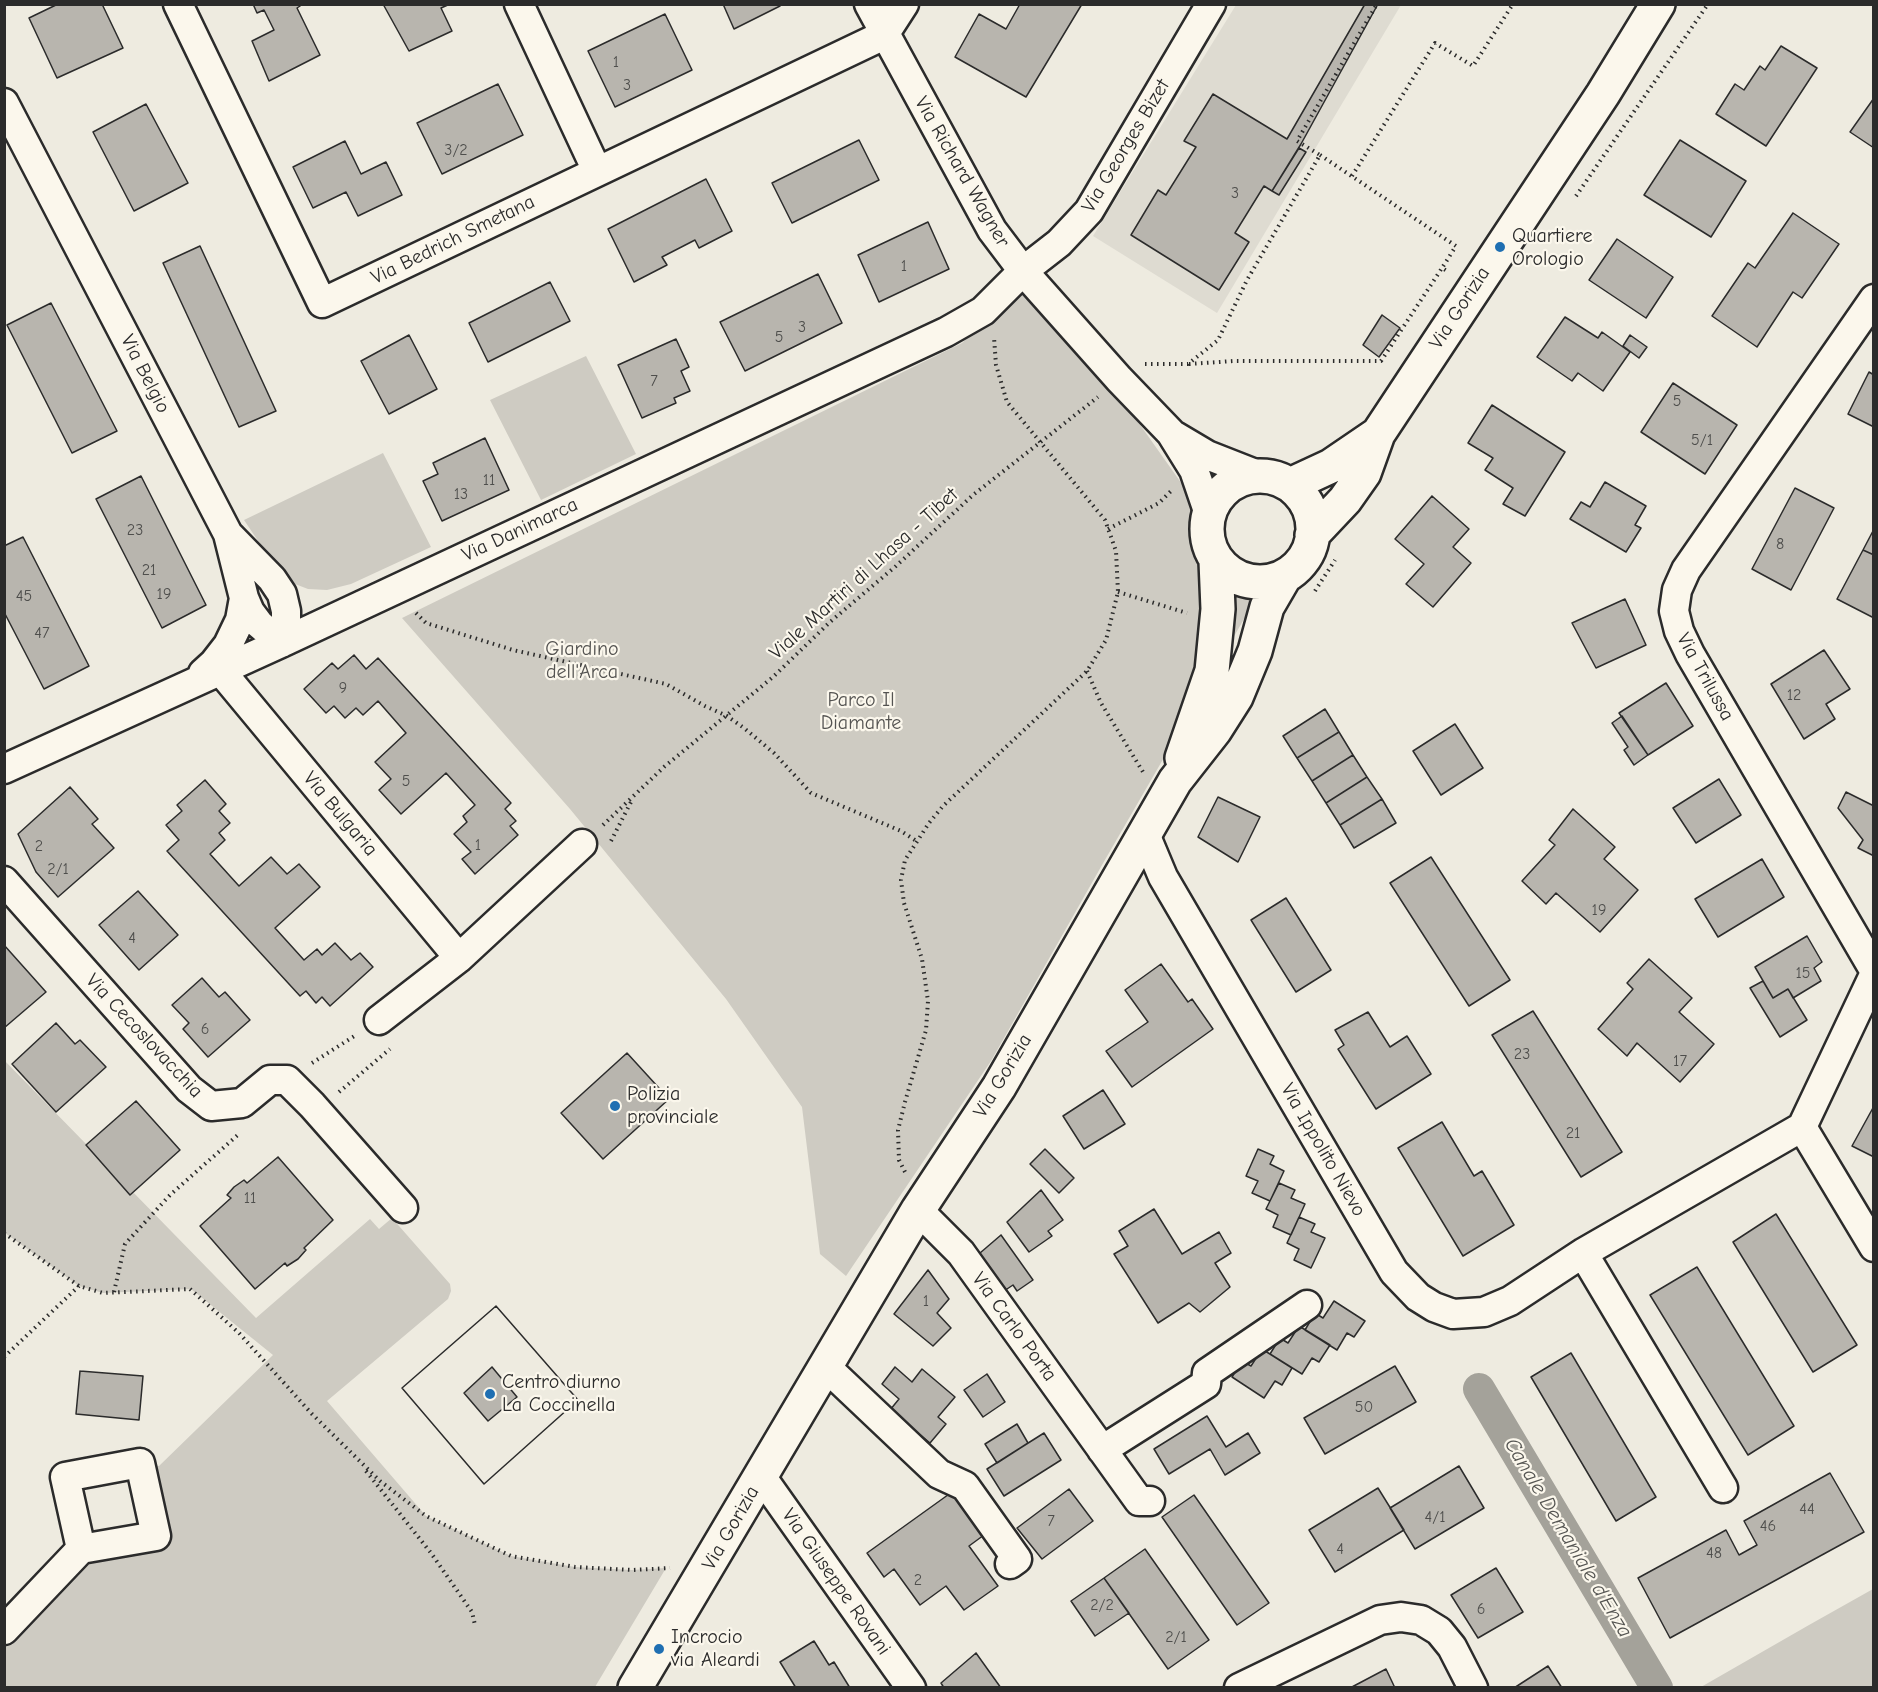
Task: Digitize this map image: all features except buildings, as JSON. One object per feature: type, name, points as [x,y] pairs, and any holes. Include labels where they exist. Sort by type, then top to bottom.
[{"type":"main road","name":"Via Gorizia","points":[[1312,536],[1345,500],[1364,473],[1378,434],[1473,287],[1603,94],[1658,4]]},
{"type":"main road","name":"Via Gorizia","points":[[1603,94],[1682,4]]},
{"type":"main road","name":"Via Gorizia","points":[[1290,485],[1331,466],[1378,434]]},
{"type":"main road","points":[[1258,476],[1275,478],[1290,485],[1302,496],[1310,511],[1314,527],[1312,544],[1304,560],[1292,572],[1278,580],[1261,583],[1244,581],[1229,573],[1216,561],[1209,546],[1206,530],[1209,514],[1216,499],[1228,487],[1242,479],[1258,476]]},
{"type":"main road","name":"Via Gorizia","points":[[1169,791],[1212,671],[1218,609],[1216,561]]},
{"type":"main road","name":"Via Gorizia","points":[[635,1688],[924,1201],[999,1087],[1169,791],[1215,730],[1236,697],[1254,651],[1267,607],[1285,576]]},
{"type":"street","name":"Via Bedrich Smetana","points":[[178,4],[322,303],[884,35]]},
{"type":"street","points":[[519,4],[597,171]]},
{"type":"street","name":"Via Richard Wagner","points":[[869,4],[992,230],[1023,271],[1119,379],[1171,433],[1194,470],[1209,514]]},
{"type":"street","points":[[884,35],[904,4]]},
{"type":"street","name":"Via Georges Bizet","points":[[1023,271],[1059,243],[1089,211],[1211,4]]},
{"type":"street","name":"Via Belgio","points":[[4,103],[228,534],[244,598],[250,612],[259,624],[281,643]]},
{"type":"street","name":"Via Danimarca","points":[[4,769],[281,643],[946,332],[983,311],[1023,271]]},
{"type":"street","name":"Via Trilussa","points":[[1874,299],[1686,570],[1677,590],[1674,611],[1678,631],[1690,654],[1874,970]]},
{"type":"street","name":"Via Richard Wagner","points":[[1171,433],[1207,455],[1258,476]]},
{"type":"street","points":[[228,534],[272,579],[282,594],[286,610],[286,628],[281,643]]},
{"type":"street","points":[[282,594],[302,605],[323,609],[371,600]]},
{"type":"street","points":[[193,683],[214,663],[228,645],[240,620],[244,598]]},
{"type":"street","name":"Via Bulgaria","points":[[220,670],[459,958]]},
{"type":"street","name":"Via Ippolito Nievo","points":[[1145,834],[1159,869],[1394,1272],[1412,1291],[1434,1307],[1453,1314],[1484,1312],[1510,1301],[1583,1253],[1803,1128]]},
{"type":"street","points":[[379,1020],[459,958],[582,844]]},
{"type":"street","name":"Via Cecoslovacchia","points":[[4,881],[189,1089],[211,1106],[242,1103],[270,1080],[287,1080]]},
{"type":"street","points":[[1874,975],[1803,1128],[1874,1247]]},
{"type":"street","points":[[287,1080],[403,1208]]},
{"type":"street","name":"Via Carlo Porta","points":[[924,1201],[1139,1501],[1149,1501]]},
{"type":"street","points":[[1583,1253],[1724,1488]]},
{"type":"street","points":[[1102,1450],[1206,1384],[1207,1373],[1307,1305]]},
{"type":"street","points":[[826,1367],[939,1474],[965,1486],[1017,1559],[1010,1564]]},
{"type":"street","name":"Via Giuseppe Rovani","points":[[761,1476],[911,1688]]},
{"type":"street","points":[[4,1630],[81,1549]]},
{"type":"street","points":[[1239,1688],[1380,1620],[1401,1617],[1421,1620],[1439,1631],[1452,1647],[1473,1688]]},
{"type":"path","points":[[1377,4],[1297,141],[1456,246],[1442,268],[1473,287]]},
{"type":"path","points":[[1352,176],[1435,43],[1473,66],[1513,4]]},
{"type":"path","points":[[1188,364],[1218,340],[1247,280],[1320,155]]},
{"type":"path","name":"Viale Martiri di Lhasa - Tibet","points":[[582,844],[664,767],[773,677],[830,622],[896,566],[973,495],[1138,364],[1234,361],[1381,361],[1442,268]]},
{"type":"path","points":[[924,1201],[899,1160],[898,1130],[926,1030],[928,1001],[922,959],[904,903],[901,880],[905,860],[943,806],[1087,671],[1106,640],[1118,592],[1116,550],[1105,520],[1007,402],[996,365],[994,336],[983,311]]},
{"type":"path","points":[[401,586],[416,614],[426,623],[513,650],[666,684],[727,716],[774,753],[811,792],[902,831],[918,842]]},
{"type":"path","points":[[1087,671],[1101,703],[1145,776],[1169,791]]},
{"type":"path","points":[[287,1080],[379,1020]]},
{"type":"path","points":[[4,1233],[79,1286],[103,1293],[190,1289],[240,1333],[312,1414],[354,1456],[380,1481],[426,1516],[511,1556],[574,1567],[632,1570],[707,1569]]},
{"type":"path","points":[[4,1357],[79,1286]]},
{"type":"path","points":[[354,1456],[431,1553],[468,1606],[476,1625]]},
{"type":"shaded area","points":[[1236,5],[1401,5],[1217,313],[1093,236]]},
{"type":"green space","name":"Parco Il Diamante","points":[[1023,287],[1107,378],[1259,593],[991,1061],[846,1276],[820,1254],[802,1107],[726,999],[570,809],[402,618],[962,343]]},
{"type":"green space","points":[[586,356],[636,454],[541,500],[490,400]]},
{"type":"green space","points":[[383,453],[431,547],[351,584],[327,590],[308,589],[295,584],[279,572],[244,520]]},
{"type":"green space","points":[[4,1060],[256,1318],[370,1219],[379,1229],[392,1218],[450,1284],[451,1291],[448,1299],[327,1401],[426,1516],[511,1556],[575,1567],[632,1570],[666,1568],[595,1687],[5,1687],[5,1630],[81,1549],[156,1535],[140,1463],[159,1466],[273,1355],[191,1289],[103,1293],[79,1286],[5,1233]]},
{"type":"green space","points":[[1873,1589],[1873,1687],[1701,1687],[1809,1625]]},
{"type":"waterway","name":"Canale Demaniale d'Enza","points":[[1479,1389],[1657,1688]]},
{"type":"place","name":"Quartiere Orologio","points":[[1500,247]]},
{"type":"place","name":"Polizia provinciale","points":[[615,1106]]},
{"type":"place","name":"Centro diurno La Coccinella","points":[[490,1394]]},
{"type":"place","name":"Incrocio via Aleardi","points":[[659,1649]]},
{"type":"park label","name":"Giardino dell'Arca","points":[[582,660]]}]
